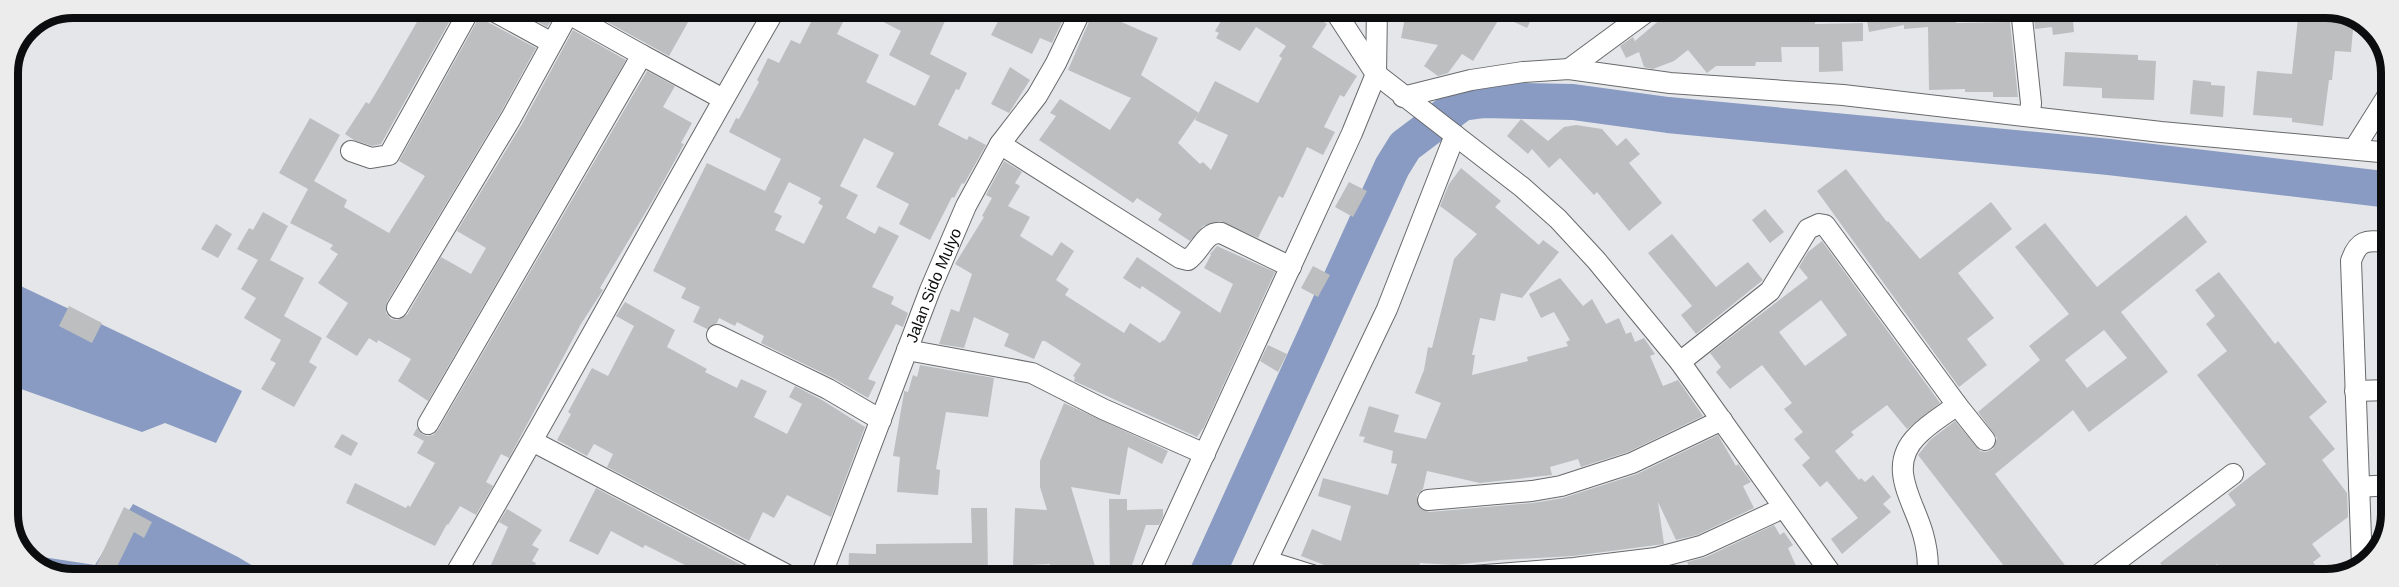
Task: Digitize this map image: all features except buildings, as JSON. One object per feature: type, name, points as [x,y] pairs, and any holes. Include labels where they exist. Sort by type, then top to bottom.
[{"type":"street","points":[[351,152],[371,158],[389,155],[465,18]]},
{"type":"street","points":[[506,18],[552,43]]},
{"type":"street","points":[[397,308],[511,118],[566,18]]},
{"type":"street","points":[[574,18],[723,99]]},
{"type":"street","points":[[458,569],[534,442],[770,18]]},
{"type":"street","name":"Jalan Sido Mulyo","points":[[824,569],[907,350],[966,206],[1000,144],[1037,96],[1077,18]]},
{"type":"street","points":[[1340,18],[1376,74],[1522,187],[1558,219],[1596,260],[1680,362],[1828,569]]},
{"type":"street","points":[[1152,569],[1334,174],[1376,74],[1377,18]]},
{"type":"street","points":[[1569,69],[1638,18]]},
{"type":"street","points":[[2022,18],[2030,116]]},
{"type":"street","points":[[428,424],[642,55]]},
{"type":"street","points":[[1403,97],[1472,80],[1523,72],[1569,69],[1670,83],[1844,95],[2161,132],[2381,152]]},
{"type":"street","points":[[2354,149],[2381,106]]},
{"type":"street","points":[[1263,569],[1387,309],[1451,132]]},
{"type":"street","points":[[1000,144],[1180,258],[1188,260],[1194,256],[1209,235],[1215,232],[1229,236],[1291,267]]},
{"type":"street","points":[[1680,362],[1770,291],[1808,229],[1819,224],[1825,225],[1985,440]]},
{"type":"street","points":[[2362,555],[2351,261],[2355,250],[2366,241],[2381,242]]},
{"type":"street","points":[[717,335],[828,389],[882,420]]},
{"type":"street","points":[[907,350],[1032,373],[1103,409],[1205,454]]},
{"type":"street","points":[[2355,391],[2381,390]]},
{"type":"street","points":[[1929,569],[1923,534],[1903,483],[1904,453],[1916,436],[1957,405]]},
{"type":"street","points":[[1428,500],[1532,491],[1561,486],[1632,463],[1722,420]]},
{"type":"street","points":[[534,442],[776,569]]},
{"type":"street","points":[[2106,569],[2233,474]]},
{"type":"street","points":[[2359,487],[2381,486]]},
{"type":"street","points":[[1561,569],[1656,558],[1701,546],[1783,508]]},
{"type":"street","points":[[1267,561],[1293,569]]},
{"type":"water","points":[[18,285],[242,391],[216,443],[165,423],[142,432],[21,389],[18,392]]},
{"type":"water","points":[[133,504],[258,569],[73,569],[52,565],[38,556],[95,565]]},
{"type":"waterway","points":[[1210,569],[1392,167],[1405,146],[1462,103],[1484,100],[1573,102],[1668,115],[2109,157],[2381,189]]}]
